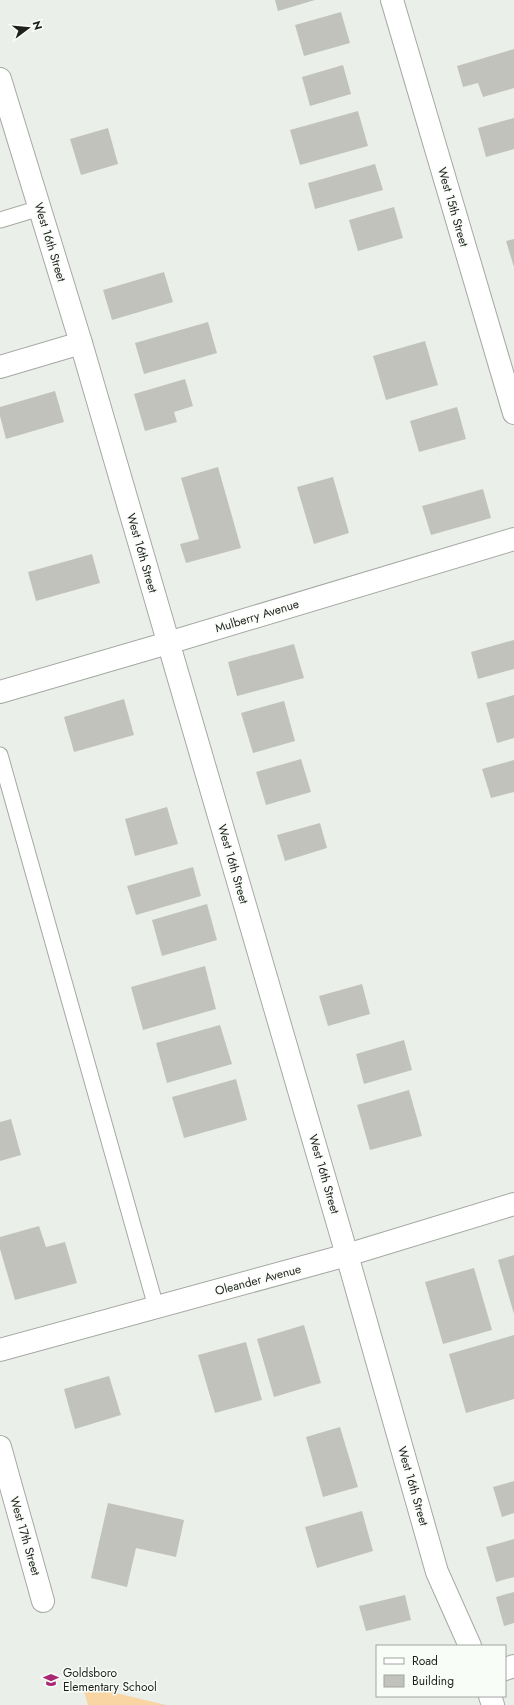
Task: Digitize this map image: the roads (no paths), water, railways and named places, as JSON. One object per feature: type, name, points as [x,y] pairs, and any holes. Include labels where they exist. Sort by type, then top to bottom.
[{"type":"street","name":"West 15th Street","points":[[392,0],[514,413]]},
{"type":"street","name":"West 16th Street","points":[[0,79],[81,343],[347,1255],[437,1572],[470,1645]]},
{"type":"street","points":[[0,367],[81,343]]},
{"type":"street","name":"Mulberry Avenue","points":[[0,692],[168,643],[514,538]]},
{"type":"street","name":"Oleander Avenue","points":[[0,1350],[347,1255],[514,1204]]},
{"type":"street","name":"West 17th Street","points":[[0,1447],[43,1601]]},
{"type":"lane","points":[[0,220],[40,208]]},
{"type":"lane","points":[[0,755],[156,1307]]},
{"type":"place","name":"Goldsboro Elementary School","points":[[51,1680]]}]
